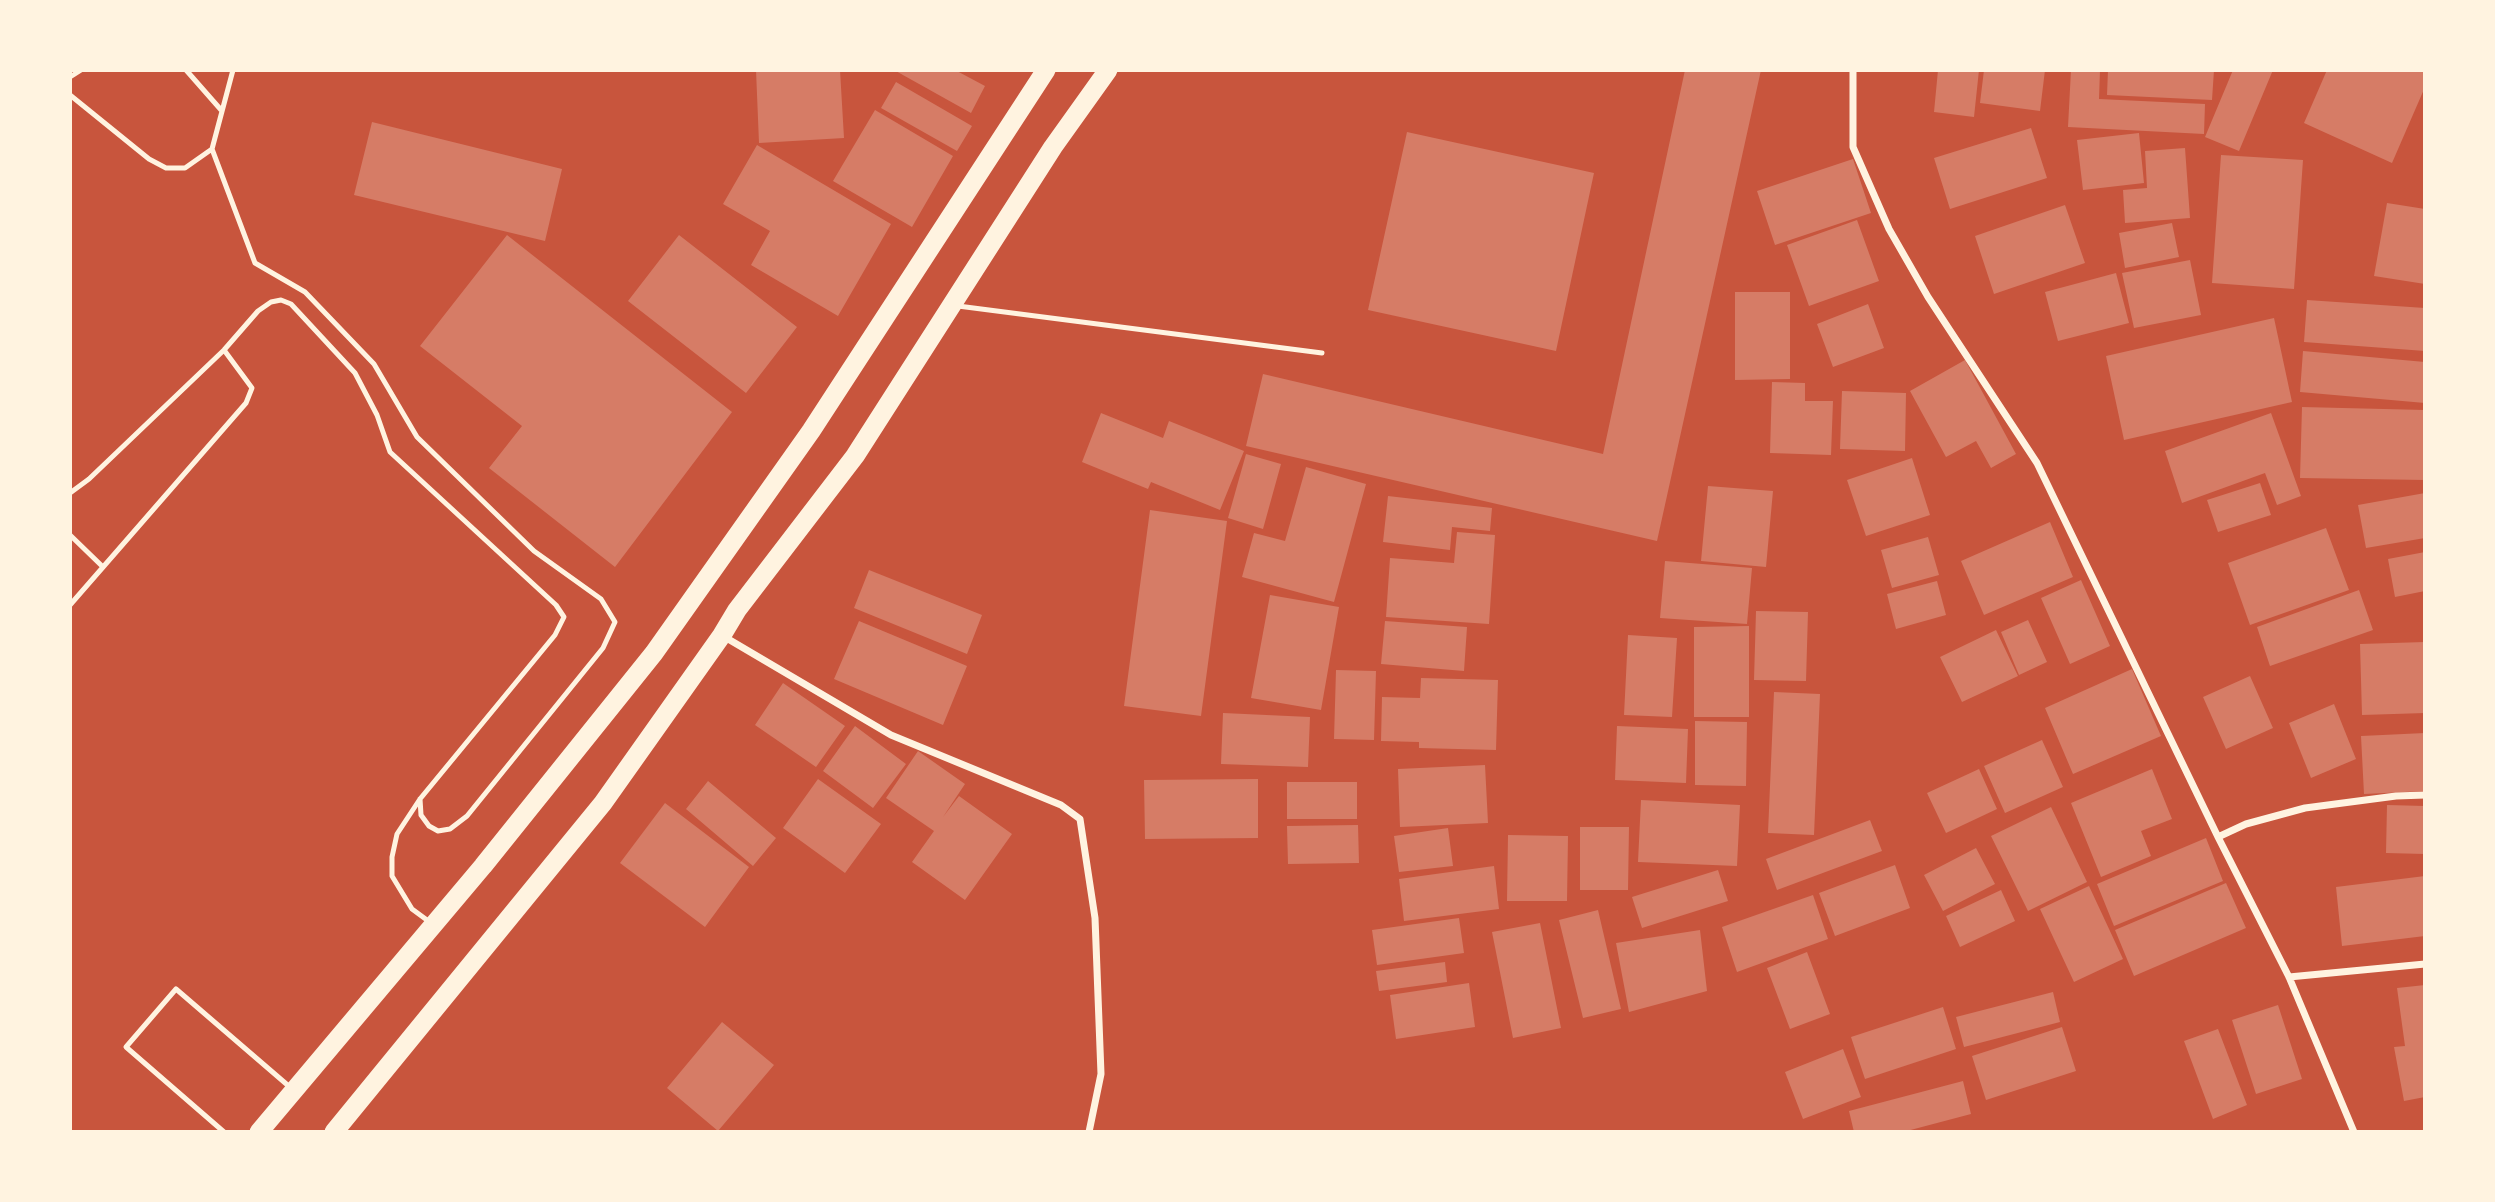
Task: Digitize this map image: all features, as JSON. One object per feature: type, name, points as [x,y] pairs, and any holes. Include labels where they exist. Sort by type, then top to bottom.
[{"type":"highway","points":[[260,1132],[433,925],[654,653],[811,431],[1046,70]]},
{"type":"highway","points":[[334,1132],[603,803],[737,610],[855,456],[1053,147],[1108,70]]},
{"type":"street","points":[[1853,70],[1853,147],[1889,229],[1928,298],[2037,463],[2218,837],[2289,977],[2354,1132]]},
{"type":"street","points":[[722,635],[891,736],[1061,805],[1080,819],[1095,918],[1101,1061],[1101,1074],[1089,1132]]},
{"type":"street","points":[[2218,837],[2246,824],[2305,808],[2396,796],[2425,795]]},
{"type":"street","points":[[2289,977],[2425,964]]},
{"type":"lane","points":[[70,77],[81,70]]},
{"type":"lane","points":[[186,70],[222,111]]},
{"type":"lane","points":[[233,70],[212,149],[255,263],[305,292],[374,364],[417,437],[534,551],[601,599],[615,622],[603,648],[467,816],[450,830],[438,831],[429,826],[421,815],[420,799]]},
{"type":"lane","points":[[70,95],[149,159],[166,168],[185,168],[212,149]]},
{"type":"lane","points":[[70,493],[89,479],[224,350],[258,311],[271,302],[281,300],[291,304],[355,373],[377,415],[390,452],[556,605],[564,617],[555,635],[420,799],[397,834],[392,857],[392,876],[412,909],[433,925]]},
{"type":"lane","points":[[951,305],[1322,353]]},
{"type":"lane","points":[[70,605],[246,403],[252,388],[224,350]]},
{"type":"lane","points":[[70,535],[103,567]]},
{"type":"lane","points":[[225,1132],[126,1047],[176,989],[294,1091]]},
{"type":"building","points":[[756,70],[840,70],[844,138],[759,143]]},
{"type":"building","points":[[894,70],[955,70],[985,86],[971,113]]},
{"type":"building","points":[[1685,70],[1761,70],[1657,541],[1246,446],[1263,374],[1603,454]]},
{"type":"building","points":[[1938,70],[1979,70],[1974,117],[1934,112]]},
{"type":"building","points":[[1984,70],[2045,70],[2040,111],[1980,103]]},
{"type":"building","points":[[2071,70],[2100,70],[2099,99],[2205,104],[2204,134],[2068,127]]},
{"type":"building","points":[[2108,70],[2214,70],[2212,100],[2107,95]]},
{"type":"building","points":[[2233,70],[2273,70],[2239,151],[2205,137]]},
{"type":"building","points":[[2327,70],[2425,70],[2425,87],[2392,163],[2304,123]]},
{"type":"building","points":[[896,82],[972,126],[957,151],[881,108]]},
{"type":"building","points":[[875,110],[953,156],[912,227],[833,181]]},
{"type":"building","points":[[372,122],[562,169],[545,241],[354,195]]},
{"type":"building","points":[[2031,128],[2047,178],[1950,209],[1934,158]]},
{"type":"building","points":[[1407,132],[1594,173],[1556,351],[1368,310]]},
{"type":"building","points":[[2139,133],[2144,183],[2083,190],[2077,140]]},
{"type":"building","points":[[757,145],[891,224],[838,316],[751,265],[770,231],[723,204]]},
{"type":"building","points":[[2185,148],[2190,218],[2125,223],[2123,190],[2147,188],[2145,151]]},
{"type":"building","points":[[2221,155],[2303,160],[2294,289],[2212,283]]},
{"type":"building","points":[[1853,159],[1871,213],[1775,245],[1757,191]]},
{"type":"building","points":[[2387,203],[2425,209],[2425,284],[2374,276]]},
{"type":"building","points":[[2065,205],[2085,263],[1994,294],[1975,236]]},
{"type":"building","points":[[1857,220],[1879,281],[1809,306],[1787,245]]},
{"type":"building","points":[[2172,223],[2179,257],[2125,268],[2119,233]]},
{"type":"building","points":[[507,235],[732,412],[615,567],[489,468],[522,426],[420,346]]},
{"type":"building","points":[[679,235],[797,327],[746,393],[628,301]]},
{"type":"building","points":[[2190,260],[2201,315],[2134,328],[2122,273]]},
{"type":"building","points":[[2116,273],[2129,323],[2058,341],[2045,292]]},
{"type":"building","points":[[1735,292],[1790,292],[1790,379],[1735,380]]},
{"type":"building","points":[[2307,300],[2425,308],[2425,351],[2304,342]]},
{"type":"building","points":[[1868,304],[1884,348],[1833,367],[1817,324]]},
{"type":"building","points":[[2274,318],[2292,402],[2124,440],[2106,356]]},
{"type":"building","points":[[2303,351],[2425,362],[2425,403],[2300,392]]},
{"type":"building","points":[[1965,360],[2016,454],[1991,468],[1976,441],[1946,457],[1910,391]]},
{"type":"building","points":[[1772,382],[1805,383],[1805,401],[1833,401],[1831,455],[1770,453]]},
{"type":"building","points":[[1842,391],[1906,393],[1905,451],[1840,449]]},
{"type":"building","points":[[2302,407],[2425,410],[2425,480],[2300,478]]},
{"type":"building","points":[[1101,413],[1163,438],[1169,421],[1244,451],[1220,510],[1151,482],[1148,489],[1082,462]]},
{"type":"building","points":[[2271,413],[2301,496],[2277,505],[2265,473],[2182,503],[2165,451]]},
{"type":"building","points":[[1246,454],[1281,464],[1263,529],[1228,518]]},
{"type":"building","points":[[1912,458],[1930,515],[1866,536],[1847,480]]},
{"type":"building","points":[[1306,467],[1366,484],[1334,602],[1242,577],[1254,533],[1285,541]]},
{"type":"building","points":[[2260,483],[2271,515],[2218,532],[2207,500]]},
{"type":"building","points":[[1708,486],[1773,491],[1766,567],[1701,561]]},
{"type":"building","points":[[2425,493],[2425,538],[2366,548],[2358,505]]},
{"type":"building","points":[[1388,496],[1492,508],[1490,531],[1452,527],[1450,550],[1383,542]]},
{"type":"building","points":[[1150,510],[1227,521],[1201,716],[1124,706]]},
{"type":"building","points":[[2050,522],[2073,577],[1984,615],[1961,561]]},
{"type":"building","points":[[2326,528],[2349,590],[2250,625],[2228,563]]},
{"type":"building","points":[[1457,532],[1495,535],[1489,624],[1386,617],[1390,558],[1454,563]]},
{"type":"building","points":[[1928,537],[1939,575],[1892,588],[1881,550]]},
{"type":"building","points":[[2425,552],[2425,591],[2395,597],[2388,559]]},
{"type":"building","points":[[1665,561],[1752,568],[1747,624],[1660,618]]},
{"type":"building","points":[[869,570],[982,615],[967,654],[854,608]]},
{"type":"building","points":[[2081,580],[2110,646],[2070,664],[2041,598]]},
{"type":"building","points":[[1937,581],[1946,615],[1896,629],[1887,594]]},
{"type":"building","points":[[2359,590],[2373,630],[2270,666],[2257,627]]},
{"type":"building","points":[[1270,595],[1339,607],[1321,710],[1251,698]]},
{"type":"building","points":[[1756,611],[1808,612],[1806,681],[1754,680]]},
{"type":"building","points":[[2028,620],[2047,662],[2019,675],[2001,632]]},
{"type":"building","points":[[859,621],[967,666],[943,725],[834,679]]},
{"type":"building","points":[[1385,621],[1467,627],[1464,671],[1381,664]]},
{"type":"building","points":[[1749,626],[1749,717],[1694,717],[1694,627]]},
{"type":"building","points":[[1996,630],[2018,676],[1962,702],[1940,657]]},
{"type":"building","points":[[1628,635],[1677,638],[1672,717],[1624,715]]},
{"type":"building","points":[[2425,642],[2425,713],[2362,715],[2360,644]]},
{"type":"building","points":[[2132,669],[2161,736],[2073,774],[2045,708]]},
{"type":"building","points":[[1336,670],[1376,671],[1374,740],[1334,739]]},
{"type":"building","points":[[2250,676],[2273,728],[2226,749],[2203,697]]},
{"type":"building","points":[[1421,678],[1498,680],[1496,750],[1419,748],[1419,742],[1381,741],[1382,697],[1420,698]]},
{"type":"building","points":[[783,683],[845,726],[816,767],[755,725]]},
{"type":"building","points":[[1774,692],[1820,694],[1814,835],[1768,833]]},
{"type":"building","points":[[2334,704],[2356,759],[2311,778],[2289,723]]},
{"type":"building","points":[[1223,713],[1310,717],[1308,767],[1221,764]]},
{"type":"building","points":[[1695,721],[1747,722],[1746,786],[1695,785]]},
{"type":"building","points":[[855,726],[906,764],[873,808],[823,771]]},
{"type":"building","points":[[1617,726],[1688,729],[1686,783],[1615,780]]},
{"type":"building","points":[[2425,733],[2425,791],[2364,794],[2361,736]]},
{"type":"building","points":[[2042,740],[2063,787],[2005,813],[1984,766]]},
{"type":"building","points":[[918,751],[965,784],[943,817],[959,796],[1012,834],[965,900],[912,862],[934,831],[886,798]]},
{"type":"building","points":[[1485,765],[1488,823],[1400,827],[1398,769]]},
{"type":"building","points":[[1979,769],[1997,809],[1946,833],[1927,793]]},
{"type":"building","points":[[2152,769],[2172,819],[2141,831],[2151,856],[2101,877],[2071,803]]},
{"type":"building","points":[[818,779],[881,824],[845,873],[783,828]]},
{"type":"building","points":[[1258,779],[1258,838],[1145,839],[1144,780]]},
{"type":"building","points":[[708,781],[776,838],[753,866],[686,809]]},
{"type":"building","points":[[1287,782],[1357,782],[1357,819],[1287,819]]},
{"type":"building","points":[[1641,800],[1740,805],[1737,866],[1638,862]]},
{"type":"building","points":[[665,803],[749,867],[705,927],[620,863]]},
{"type":"building","points":[[2387,805],[2425,806],[2425,854],[2386,853]]},
{"type":"building","points":[[2051,807],[2087,882],[2028,911],[1991,836]]},
{"type":"building","points":[[1870,820],[1882,851],[1777,890],[1766,859]]},
{"type":"building","points":[[1358,825],[1359,863],[1288,864],[1287,826]]},
{"type":"building","points":[[1580,827],[1629,827],[1628,890],[1580,890]]},
{"type":"building","points":[[1448,828],[1453,866],[1399,872],[1394,836]]},
{"type":"building","points":[[1508,835],[1568,836],[1567,901],[1507,901]]},
{"type":"building","points":[[2206,838],[2223,881],[2114,926],[2097,884]]},
{"type":"building","points":[[1976,848],[1995,884],[1943,911],[1924,875]]},
{"type":"building","points":[[1895,865],[1910,908],[1835,936],[1819,893]]},
{"type":"building","points":[[1494,866],[1499,909],[1404,921],[1399,879]]},
{"type":"building","points":[[1718,870],[1728,901],[1642,928],[1632,897]]},
{"type":"building","points":[[2425,876],[2425,936],[2342,946],[2336,887]]},
{"type":"building","points":[[2226,883],[2246,928],[2134,976],[2115,930]]},
{"type":"building","points":[[2089,886],[2123,959],[2074,982],[2040,909]]},
{"type":"building","points":[[2001,890],[2015,921],[1960,947],[1946,916]]},
{"type":"building","points":[[1813,895],[1828,939],[1737,972],[1722,927]]},
{"type":"building","points":[[1598,910],[1621,1009],[1583,1018],[1559,920]]},
{"type":"building","points":[[1459,918],[1464,953],[1377,965],[1372,930]]},
{"type":"building","points":[[1540,923],[1561,1028],[1513,1038],[1492,932]]},
{"type":"building","points":[[1700,930],[1707,991],[1629,1012],[1616,943]]},
{"type":"building","points":[[1807,952],[1830,1014],[1790,1029],[1767,968]]},
{"type":"building","points":[[1445,962],[1447,982],[1379,991],[1376,971]]},
{"type":"building","points":[[1469,983],[1475,1027],[1396,1039],[1390,995]]},
{"type":"building","points":[[2425,985],[2425,1097],[2404,1101],[2394,1047],[2405,1046],[2397,988]]},
{"type":"building","points":[[2053,992],[2060,1022],[1964,1047],[1956,1017]]},
{"type":"building","points":[[2278,1005],[2302,1079],[2256,1094],[2232,1020]]},
{"type":"building","points":[[1943,1007],[1956,1049],[1865,1079],[1851,1037]]},
{"type":"building","points":[[722,1022],[774,1065],[718,1131],[667,1088]]},
{"type":"building","points":[[2062,1027],[2076,1071],[1986,1100],[1972,1056]]},
{"type":"building","points":[[2218,1029],[2247,1105],[2213,1119],[2184,1041]]},
{"type":"building","points":[[1843,1049],[1861,1097],[1803,1119],[1785,1072]]},
{"type":"building","points":[[1963,1081],[1971,1114],[1903,1132],[1854,1132],[1849,1111]]}]
